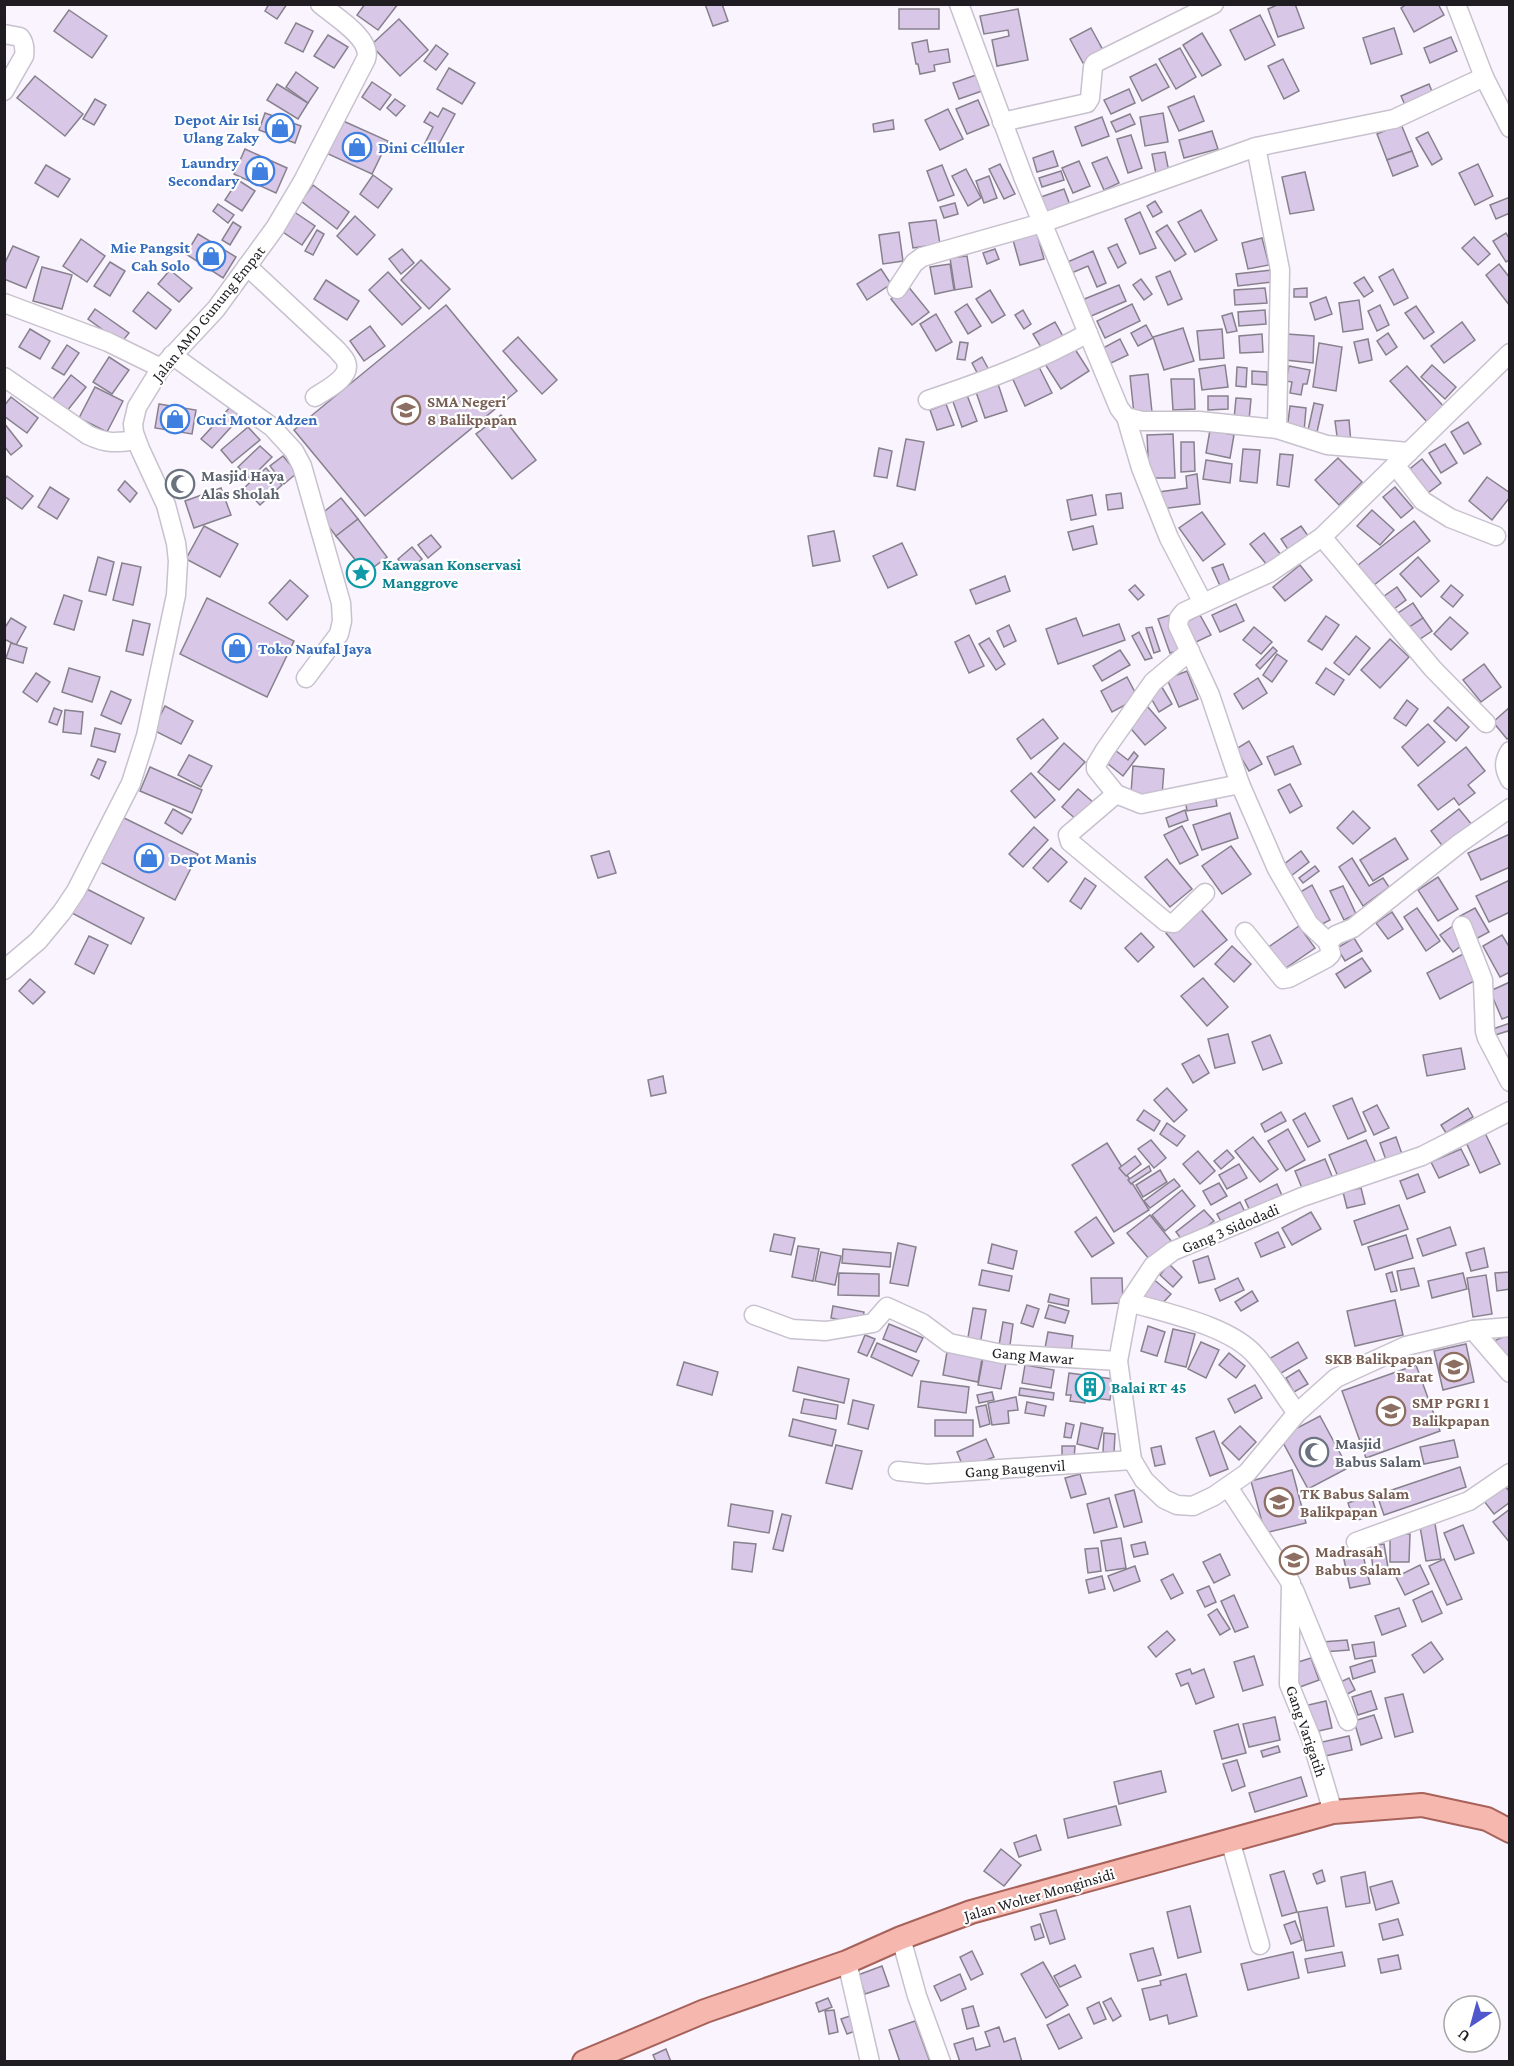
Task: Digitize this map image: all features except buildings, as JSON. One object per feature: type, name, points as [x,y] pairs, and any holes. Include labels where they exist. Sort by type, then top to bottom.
[{"type":"main road","name":"Jalan Wolter Monginsidi","points":[[584,2061],[705,2012],[847,1962],[901,1938],[971,1912],[1333,1812],[1422,1805],[1487,1820],[1509,1831]]},
{"type":"street","name":"Jalan AMD Gunung Empat","points":[[4,970],[38,941],[62,912],[76,891],[131,783],[146,735],[176,595],[178,561],[166,504],[136,440],[133,424],[137,407],[167,361],[202,326],[275,228],[303,181],[368,54],[366,45],[358,35],[320,4]]},
{"type":"street","points":[[959,4],[1042,223],[1119,408],[1126,417],[1141,468],[1169,538],[1203,603]]},
{"type":"street","points":[[1002,122],[1087,103],[1090,98],[1095,63],[1214,4]]},
{"type":"street","points":[[1456,4],[1484,76],[1509,128]]},
{"type":"street","points":[[4,34],[20,37],[25,50],[4,92]]},
{"type":"street","points":[[897,289],[914,263],[922,257],[1042,223],[1256,147],[1394,119],[1484,76]]},
{"type":"street","points":[[1256,147],[1280,270],[1277,429]]},
{"type":"street","points":[[247,266],[338,350],[346,362],[346,373],[342,378],[315,397]]},
{"type":"street","points":[[4,303],[108,342],[167,361],[272,427],[294,451],[302,466],[341,603],[342,621],[339,634],[306,678]]},
{"type":"street","points":[[928,400],[991,379],[1040,358],[1088,333]]},
{"type":"street","points":[[1245,932],[1283,979],[1290,978],[1331,954],[1328,942],[1309,924],[1277,870],[1240,784],[1210,695],[1178,626],[1179,618],[1184,612],[1269,573],[1322,537],[1509,353]]},
{"type":"street","points":[[4,377],[88,435],[102,442],[116,443],[136,440]]},
{"type":"street","points":[[1126,417],[1142,422],[1199,421],[1277,429],[1327,445],[1409,452]]},
{"type":"street","points":[[1395,465],[1423,501],[1450,518],[1496,536]]},
{"type":"street","points":[[1322,537],[1433,669],[1486,723]]},
{"type":"street","points":[[1190,651],[1153,681],[1096,765],[1098,773],[1116,794],[1141,804],[1240,784]]},
{"type":"street","points":[[1509,751],[1505,758],[1504,769],[1509,780]]},
{"type":"street","points":[[1116,794],[1068,835],[1070,842],[1170,924],[1174,923],[1205,893]]},
{"type":"street","points":[[1328,942],[1336,935],[1353,928],[1460,843],[1509,808]]},
{"type":"street","points":[[1462,926],[1483,980],[1487,1038],[1509,1082]]},
{"type":"street","name":"Gang 3 Sidodadi","points":[[1228,1487],[1193,1506],[1177,1505],[1164,1499],[1144,1480],[1132,1460],[1118,1361],[1129,1302],[1153,1266],[1173,1251],[1302,1197],[1422,1156],[1509,1111]]},
{"type":"street","points":[[1129,1302],[1196,1322],[1232,1338],[1255,1355],[1297,1413]]},
{"type":"street","name":"Gang Mawar","points":[[753,1315],[792,1329],[826,1331],[873,1323],[887,1307],[922,1323],[949,1343],[1002,1354],[1118,1361]]},
{"type":"street","points":[[1348,1721],[1291,1583],[1228,1487],[1247,1473],[1297,1413],[1335,1378],[1406,1346],[1473,1329],[1509,1327]]},
{"type":"street","points":[[1473,1329],[1509,1373]]},
{"type":"street","name":"Gang Baugenvil","points":[[897,1472],[927,1474],[1132,1460]]},
{"type":"street","points":[[1356,1542],[1469,1501],[1509,1473]]},
{"type":"street","name":"Gang Varigatih","points":[[1291,1583],[1289,1684],[1311,1738],[1333,1812]]},
{"type":"street","points":[[1230,1840],[1260,1945]]},
{"type":"street","points":[[901,1938],[917,1996],[941,2061]]},
{"type":"street","points":[[847,1962],[870,2061]]},
{"type":"place","name":"Depot Air Isi Ulang Zaky","points":[[280,128]]},
{"type":"place","name":"Dini Celluler","points":[[357,147]]},
{"type":"place","name":"Laundry Secondary","points":[[260,171]]},
{"type":"place","name":"Mie Pangsit Cah Solo","points":[[211,256]]},
{"type":"place","name":"SMA Negeri 8 Balikpapan","points":[[406,410]]},
{"type":"place","name":"Cuci Motor Adzen","points":[[175,419]]},
{"type":"place","name":"Masjid Haya Alas Sholah","points":[[180,484]]},
{"type":"place","name":"Kawasan Konservasi Manggrove","points":[[361,573]]},
{"type":"place","name":"Toko Naufal Jaya","points":[[237,648]]},
{"type":"place","name":"Depot Manis","points":[[149,858]]},
{"type":"place","name":"SKB Balikpapan Barat","points":[[1454,1367]]},
{"type":"place","name":"Balai RT 45","points":[[1090,1387]]},
{"type":"place","name":"SMP PGRI 1 Balikpapan","points":[[1391,1411]]},
{"type":"place","name":"Masjid Babus Salam","points":[[1314,1452]]},
{"type":"place","name":"TK Babus Salam Balikpapan","points":[[1279,1502]]},
{"type":"place","name":"Madrasah Babus Salam","points":[[1294,1560]]}]
